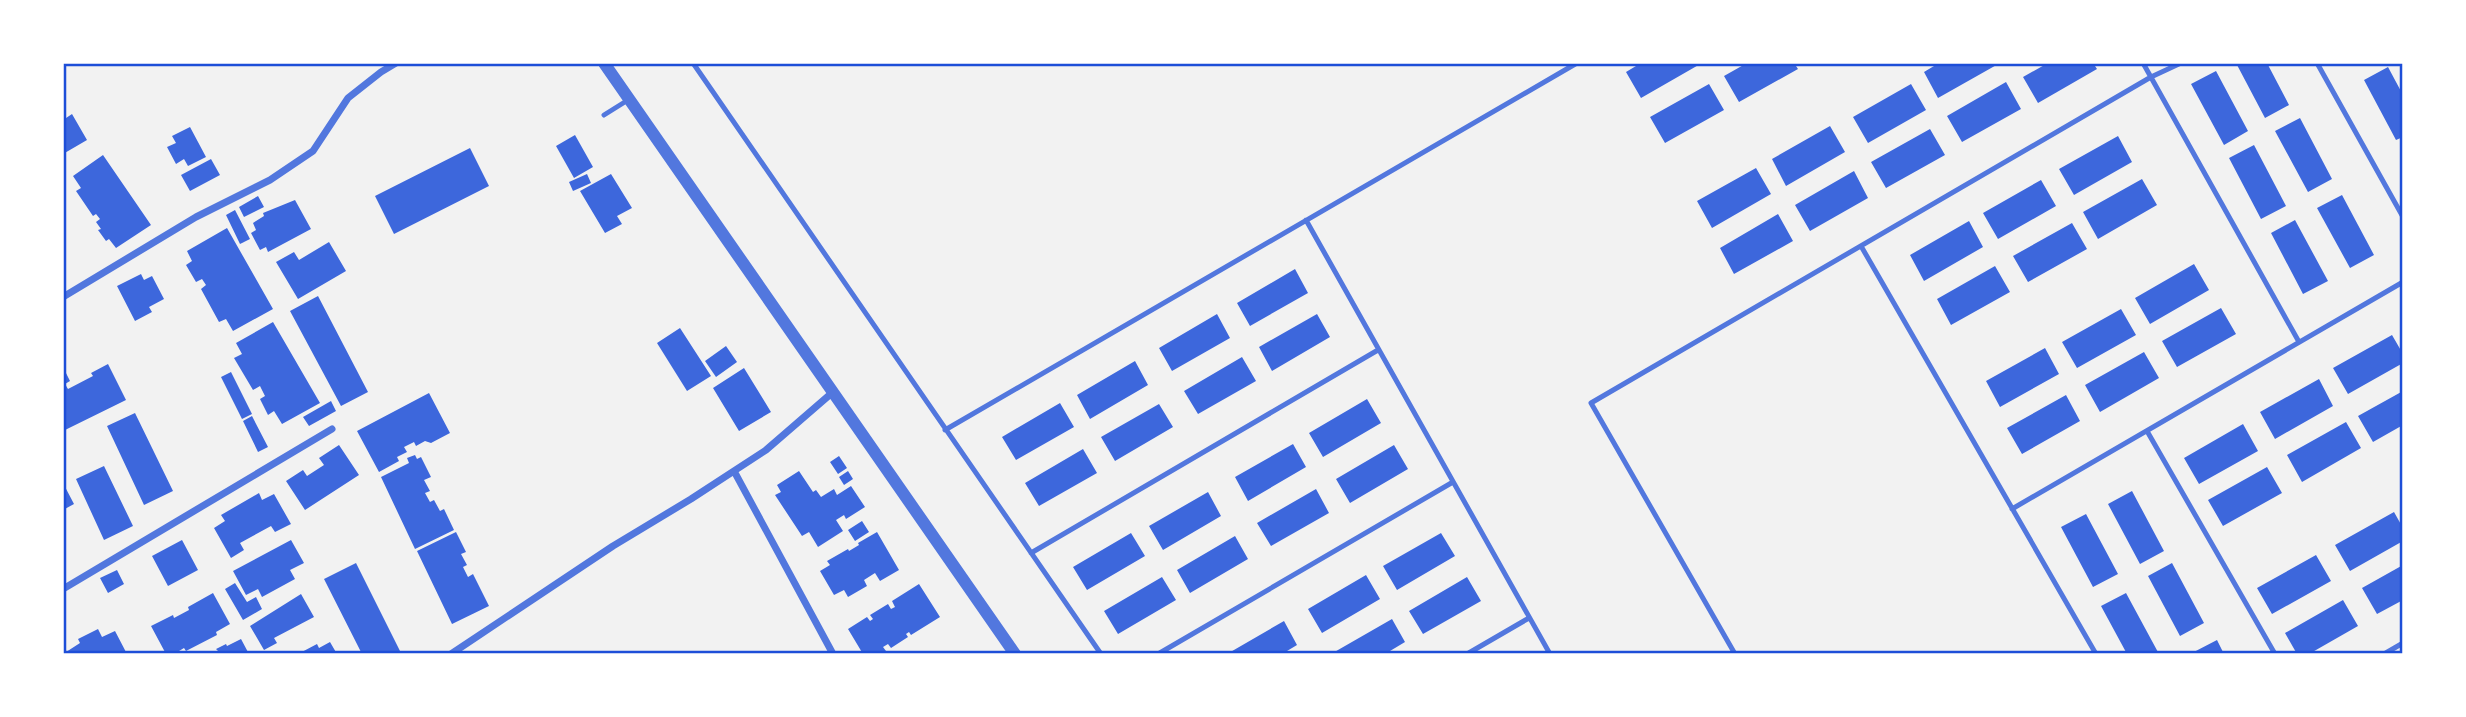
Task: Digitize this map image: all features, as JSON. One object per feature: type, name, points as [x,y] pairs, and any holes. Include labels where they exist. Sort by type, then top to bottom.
[{"type":"street","points":[[63,297],[196,216],[270,180],[313,151],[348,98],[396,63]]},
{"type":"street","points":[[604,63],[1015,654]]},
{"type":"street","points":[[451,654],[613,546],[766,450],[833,392]]},
{"type":"street","points":[[63,589],[332,429]]},
{"type":"street","points":[[734,471],[833,654]]},
{"type":"lane","points":[[693,63],[1101,654]]},
{"type":"lane","points":[[946,430],[1577,63]]},
{"type":"lane","points":[[2143,63],[2299,342]]},
{"type":"lane","points":[[1735,654],[1591,403],[2151,77],[2181,63]]},
{"type":"lane","points":[[2317,63],[2403,217]]},
{"type":"lane","points":[[604,115],[629,99]]},
{"type":"lane","points":[[1306,220],[1549,654]]},
{"type":"lane","points":[[1861,246],[2096,654]]},
{"type":"lane","points":[[2012,509],[2403,282]]},
{"type":"lane","points":[[1031,553],[1378,349]]},
{"type":"lane","points":[[2147,431],[2275,654]]},
{"type":"lane","points":[[1158,654],[1453,482]]},
{"type":"lane","points":[[1467,654],[1529,618]]},
{"type":"lane","points":[[2384,654],[2403,643]]},
{"type":"building","points":[[1641,63],[1702,63],[1641,98],[1626,72]]},
{"type":"building","points":[[1747,63],[1794,63],[1798,69],[1739,102],[1724,76]]},
{"type":"building","points":[[1939,63],[2000,63],[1938,98],[1924,72]]},
{"type":"building","points":[[2048,63],[2093,63],[2097,69],[2038,103],[2023,77]]},
{"type":"building","points":[[2236,63],[2267,63],[2289,105],[2265,118]]},
{"type":"building","points":[[2388,67],[2403,95],[2403,137],[2396,140],[2364,80]]},
{"type":"building","points":[[2216,71],[2248,131],[2224,145],[2191,84]]},
{"type":"building","points":[[2006,82],[2021,109],[1962,142],[1947,116]]},
{"type":"building","points":[[1709,84],[1724,110],[1665,143],[1650,117]]},
{"type":"building","points":[[1911,84],[1926,110],[1868,143],[1853,117]]},
{"type":"building","points":[[72,114],[87,140],[63,154],[63,120]]},
{"type":"building","points":[[2300,118],[2332,179],[2308,192],[2275,131]]},
{"type":"building","points":[[1830,126],[1845,152],[1786,186],[1772,159]]},
{"type":"building","points":[[190,127],[206,157],[188,166],[184,159],[176,164],[167,147],[176,143],[172,136]]},
{"type":"building","points":[[1930,129],[1945,155],[1886,188],[1871,162]]},
{"type":"building","points":[[575,135],[593,167],[574,178],[556,146]]},
{"type":"building","points":[[2118,136],[2132,162],[2074,195],[2059,169]]},
{"type":"building","points":[[2254,145],[2286,206],[2261,219],[2229,158]]},
{"type":"building","points":[[470,148],[489,186],[394,234],[375,196]]},
{"type":"building","points":[[103,155],[151,225],[116,248],[109,239],[106,241],[98,230],[101,229],[96,222],[100,219],[96,214],[93,216],[76,191],[81,188],[73,176]]},
{"type":"building","points":[[211,159],[220,175],[190,191],[181,175]]},
{"type":"building","points":[[1756,168],[1771,194],[1712,228],[1697,201]]},
{"type":"building","points":[[1854,171],[1868,198],[1810,231],[1795,205]]},
{"type":"building","points":[[587,174],[591,183],[573,191],[569,182]]},
{"type":"building","points":[[611,174],[632,208],[617,216],[622,224],[605,233],[580,191]]},
{"type":"building","points":[[2142,179],[2157,205],[2098,239],[2083,212]]},
{"type":"building","points":[[2041,180],[2056,206],[1998,239],[1983,213]]},
{"type":"building","points":[[2342,195],[2374,255],[2350,268],[2317,208]]},
{"type":"building","points":[[258,196],[264,207],[244,217],[239,207]]},
{"type":"building","points":[[295,200],[311,229],[268,252],[266,247],[260,250],[251,233],[256,230],[253,223],[264,216],[263,213]]},
{"type":"building","points":[[235,210],[250,239],[240,244],[226,215]]},
{"type":"building","points":[[1778,214],[1793,241],[1734,274],[1720,248]]},
{"type":"building","points":[[2295,220],[2328,281],[2303,294],[2271,233]]},
{"type":"building","points":[[1969,221],[1983,247],[1924,281],[1910,255]]},
{"type":"building","points":[[2072,223],[2087,249],[2028,282],[2013,256]]},
{"type":"building","points":[[227,228],[273,309],[233,331],[226,319],[219,322],[201,289],[206,285],[202,279],[196,282],[186,265],[192,261],[187,251]]},
{"type":"building","points":[[329,242],[346,271],[298,299],[276,262],[294,252],[299,260]]},
{"type":"building","points":[[2194,264],[2209,290],[2150,324],[2135,298]]},
{"type":"building","points":[[1995,266],[2010,292],[1951,325],[1937,299]]},
{"type":"building","points":[[1295,269],[1308,293],[1250,326],[1237,303]]},
{"type":"building","points":[[141,274],[144,280],[152,276],[164,299],[149,307],[152,312],[135,321],[117,286]]},
{"type":"building","points":[[318,296],[368,392],[341,406],[290,311]]},
{"type":"building","points":[[2221,308],[2236,334],[2177,367],[2162,341]]},
{"type":"building","points":[[2121,309],[2136,335],[2077,368],[2062,342]]},
{"type":"building","points":[[1217,314],[1230,338],[1172,371],[1159,348]]},
{"type":"building","points":[[1317,314],[1330,337],[1272,371],[1259,347]]},
{"type":"building","points":[[273,322],[320,403],[282,424],[274,411],[268,415],[260,399],[265,396],[260,386],[253,390],[234,358],[242,354],[236,343]]},
{"type":"building","points":[[680,328],[711,376],[687,391],[657,343]]},
{"type":"building","points":[[2392,335],[2403,354],[2403,363],[2348,394],[2333,368]]},
{"type":"building","points":[[726,346],[737,362],[716,377],[705,361]]},
{"type":"building","points":[[2045,348],[2059,374],[2000,407],[1986,381]]},
{"type":"building","points":[[2144,352],[2159,378],[2100,412],[2085,385]]},
{"type":"building","points":[[1242,357],[1256,381],[1198,414],[1184,391]]},
{"type":"building","points":[[1135,361],[1148,385],[1090,419],[1077,395]]},
{"type":"building","points":[[108,364],[126,400],[63,431],[63,367],[70,381],[65,384],[68,389],[93,376],[91,373]]},
{"type":"building","points":[[744,368],[771,412],[739,431],[713,388]]},
{"type":"building","points":[[231,372],[252,414],[242,419],[221,377]]},
{"type":"building","points":[[2319,379],[2333,406],[2275,439],[2260,412]]},
{"type":"building","points":[[2403,391],[2403,425],[2373,442],[2358,416]]},
{"type":"building","points":[[429,393],[450,433],[431,443],[425,441],[416,446],[414,442],[404,447],[407,452],[397,457],[399,461],[379,472],[357,431]]},
{"type":"building","points":[[2066,395],[2080,421],[2022,454],[2007,428]]},
{"type":"building","points":[[1367,399],[1381,423],[1323,457],[1309,433]]},
{"type":"building","points":[[331,401],[336,411],[309,426],[303,417]]},
{"type":"building","points":[[1060,403],[1074,427],[1016,460],[1002,437]]},
{"type":"building","points":[[1159,404],[1173,427],[1115,461],[1101,437]]},
{"type":"building","points":[[135,413],[173,491],[144,505],[107,426]]},
{"type":"building","points":[[252,416],[268,447],[258,452],[243,421]]},
{"type":"building","points":[[2346,422],[2361,448],[2302,482],[2287,455]]},
{"type":"building","points":[[2243,424],[2258,451],[2199,484],[2184,458]]},
{"type":"building","points":[[1293,444],[1306,467],[1248,501],[1235,477]]},
{"type":"building","points":[[339,445],[359,475],[305,510],[286,481],[303,470],[307,476],[324,465],[319,458]]},
{"type":"building","points":[[1394,445],[1408,469],[1350,503],[1336,479]]},
{"type":"building","points":[[1083,449],[1097,473],[1039,506],[1025,483]]},
{"type":"building","points":[[415,455],[417,459],[421,457],[431,477],[424,480],[430,491],[425,493],[430,502],[434,500],[440,511],[444,509],[454,530],[415,549],[381,477],[409,463],[407,458]]},
{"type":"building","points":[[839,456],[847,468],[838,474],[830,462]]},
{"type":"building","points":[[104,466],[133,526],[104,540],[76,479]]},
{"type":"building","points":[[2267,467],[2282,493],[2223,526],[2208,500]]},
{"type":"building","points":[[799,471],[813,492],[816,490],[821,497],[834,489],[837,495],[851,486],[865,507],[846,519],[844,515],[836,520],[843,531],[818,547],[809,532],[802,536],[775,495],[781,492],[777,485]]},
{"type":"building","points":[[848,471],[853,479],[844,485],[839,477]]},
{"type":"building","points":[[63,483],[74,504],[63,510]]},
{"type":"building","points":[[1316,489],[1329,513],[1271,546],[1257,523]]},
{"type":"building","points":[[2132,491],[2164,551],[2140,564],[2108,504]]},
{"type":"building","points":[[1208,492],[1221,516],[1163,550],[1149,526]]},
{"type":"building","points":[[259,493],[262,500],[274,494],[291,524],[275,532],[271,526],[240,543],[244,550],[231,558],[214,528],[225,521],[221,515]]},
{"type":"building","points":[[2394,512],[2403,528],[2403,541],[2350,571],[2335,545]]},
{"type":"building","points":[[2086,514],[2118,574],[2093,587],[2061,527]]},
{"type":"building","points":[[862,521],[869,532],[855,541],[848,530]]},
{"type":"building","points":[[456,532],[466,552],[461,554],[467,565],[463,567],[468,577],[473,574],[489,606],[452,624],[417,551]]},
{"type":"building","points":[[877,532],[899,570],[880,581],[875,573],[864,580],[867,586],[848,597],[844,590],[834,595],[820,571],[830,565],[827,561],[848,549],[849,551]]},
{"type":"building","points":[[1131,533],[1145,556],[1087,590],[1073,567]]},
{"type":"building","points":[[1441,533],[1455,556],[1397,590],[1383,566]]},
{"type":"building","points":[[1235,536],[1248,559],[1190,593],[1177,570]]},
{"type":"building","points":[[182,540],[198,570],[168,586],[152,556]]},
{"type":"building","points":[[291,540],[304,563],[290,570],[295,579],[262,597],[258,589],[246,595],[233,571]]},
{"type":"building","points":[[2316,555],[2331,581],[2272,614],[2257,588]]},
{"type":"building","points":[[356,563],[400,651],[395,654],[362,654],[324,579]]},
{"type":"building","points":[[2172,563],[2204,623],[2180,636],[2148,576]]},
{"type":"building","points":[[2403,565],[2403,600],[2377,614],[2362,588]]},
{"type":"building","points":[[117,570],[124,584],[108,593],[100,578]]},
{"type":"building","points":[[1366,575],[1380,599],[1322,633],[1308,609]]},
{"type":"building","points":[[1162,577],[1176,600],[1118,634],[1104,611]]},
{"type":"building","points":[[1467,577],[1481,601],[1423,634],[1409,611]]},
{"type":"building","points":[[235,583],[247,602],[256,597],[262,609],[243,620],[225,589]]},
{"type":"building","points":[[919,584],[940,617],[911,635],[909,632],[906,634],[908,637],[891,648],[888,644],[883,647],[886,651],[880,654],[863,654],[848,629],[867,617],[870,621],[873,619],[870,615],[888,604],[891,609],[895,607],[892,601]]},
{"type":"building","points":[[213,593],[230,624],[216,632],[217,635],[186,651],[184,648],[174,654],[166,654],[151,626],[173,615],[174,618]]},
{"type":"building","points":[[2126,593],[2159,654],[2127,654],[2101,606]]},
{"type":"building","points":[[301,594],[314,617],[274,638],[277,643],[264,650],[250,626]]},
{"type":"building","points":[[2343,600],[2358,626],[2309,654],[2297,654],[2285,633]]},
{"type":"building","points":[[1392,619],[1405,642],[1385,654],[1331,654]]},
{"type":"building","points":[[1284,621],[1297,645],[1282,654],[1227,654]]},
{"type":"building","points":[[98,629],[102,637],[115,631],[127,654],[63,654],[80,643],[78,639]]},
{"type":"building","points":[[241,639],[249,654],[213,654],[218,651],[216,649]]},
{"type":"building","points":[[2217,640],[2224,654],[2190,654]]},
{"type":"building","points":[[330,642],[337,654],[298,654],[317,644],[319,648]]}]
